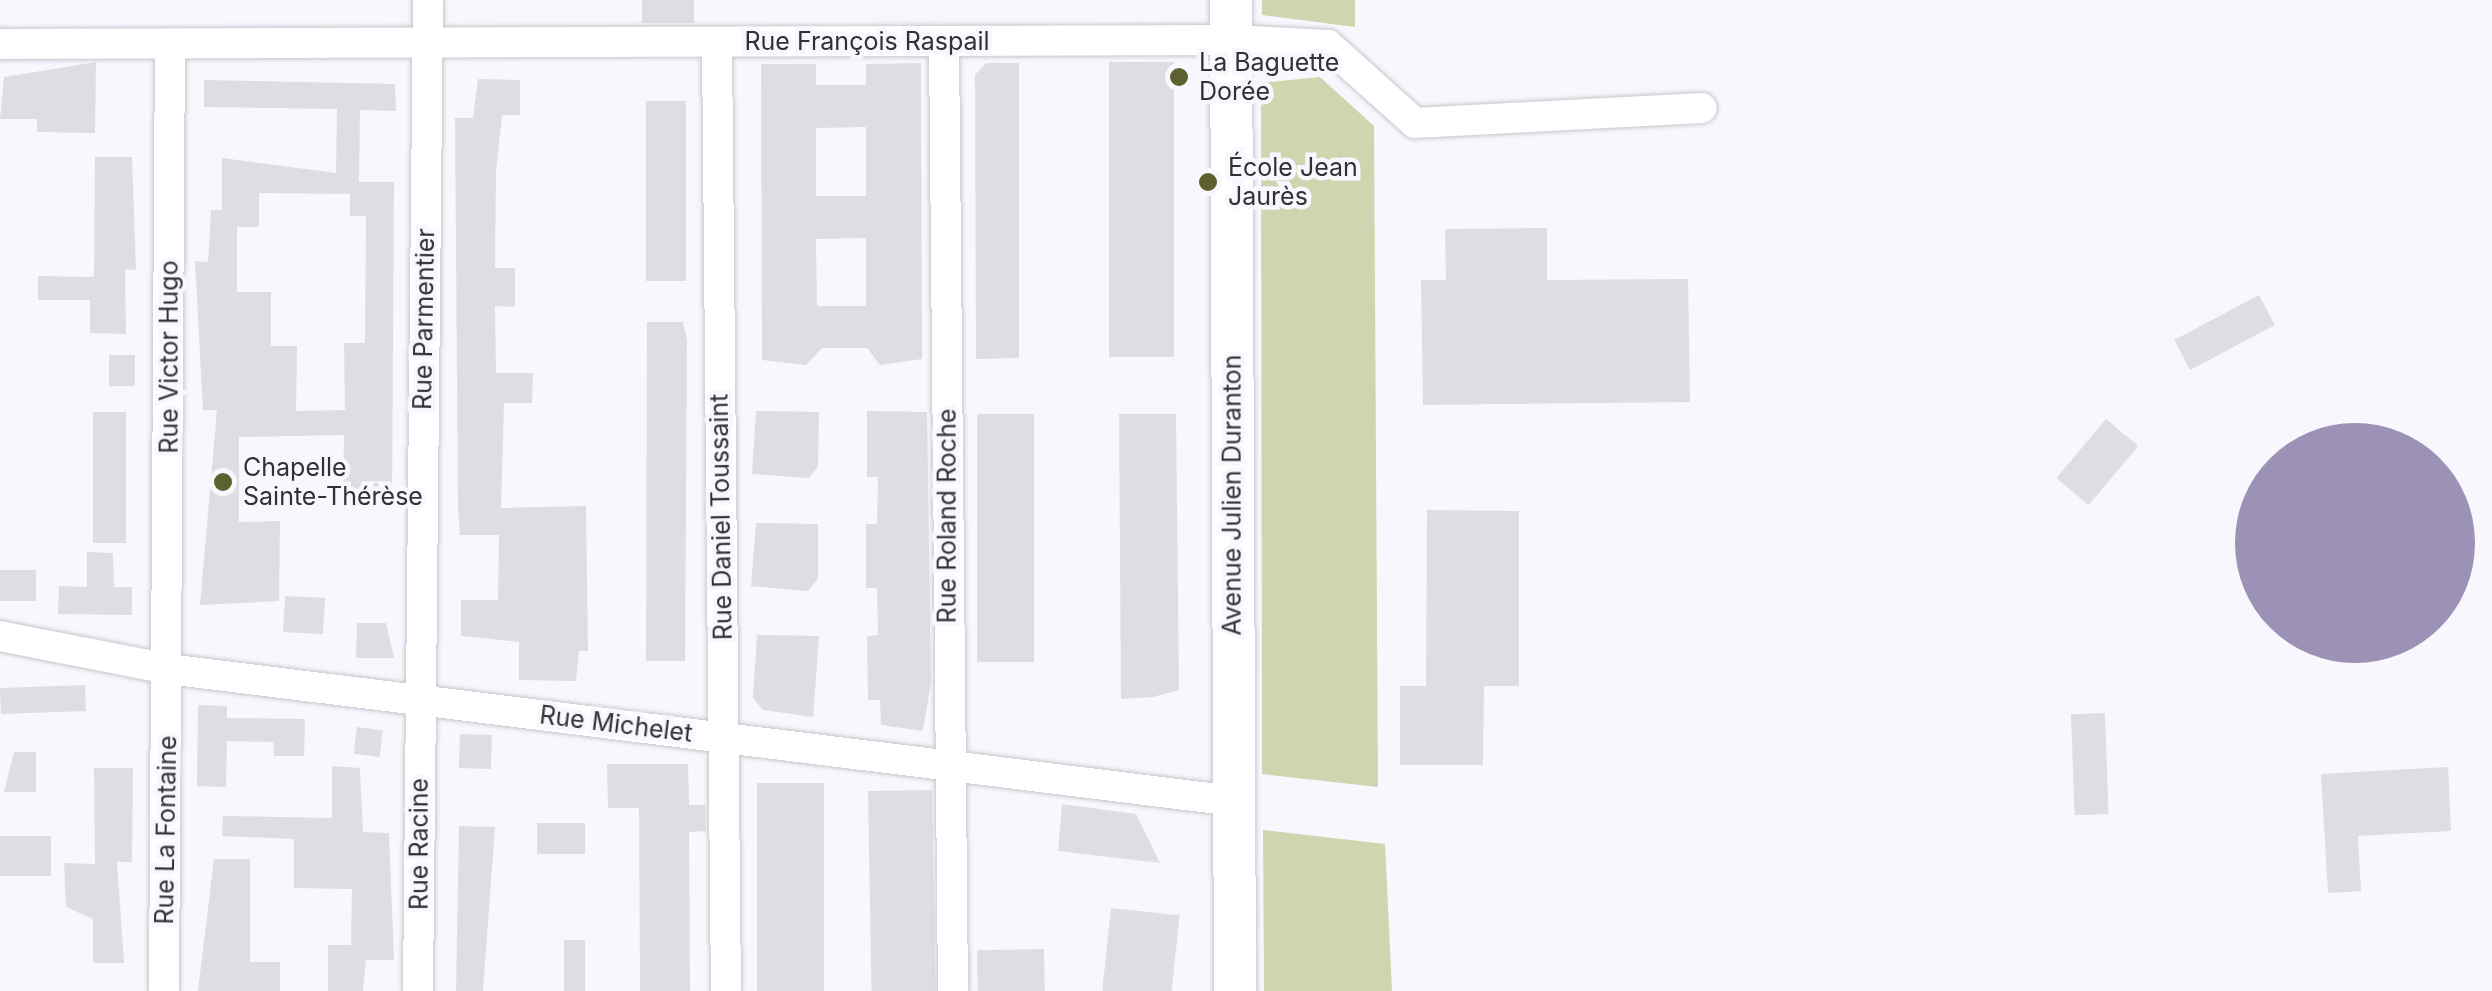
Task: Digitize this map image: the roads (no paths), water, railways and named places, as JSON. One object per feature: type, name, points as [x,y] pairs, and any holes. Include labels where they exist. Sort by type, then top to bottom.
[{"type":"main road","name":"Avenue Julien Duranton","points":[[1231,20],[1235,991]]},
{"type":"street","name":"Rue Parmentier","points":[[420,698],[428,0]]},
{"type":"street","name":"Rue François Raspail","points":[[0,44],[944,41],[1231,20],[1328,45],[1415,123],[1702,108]]},
{"type":"street","name":"Rue Roland Roche","points":[[944,41],[952,991]]},
{"type":"street","name":"Rue Daniel Toussaint","points":[[718,42],[726,991]]},
{"type":"street","name":"Rue Victor Hugo","points":[[168,670],[170,46]]},
{"type":"street","name":"Rue Michelet","points":[[0,636],[168,670],[1234,801]]},
{"type":"street","name":"Rue La Fontaine","points":[[164,991],[168,670]]},
{"type":"street","name":"Rue Racine","points":[[418,991],[420,698]]},
{"type":"place","name":"La Baguette Dorée","points":[[1179,77]]},
{"type":"place","name":"École Jean Jaurès","points":[[1208,182]]},
{"type":"place","name":"Chapelle Sainte-Thérèse","points":[[223,482]]}]
